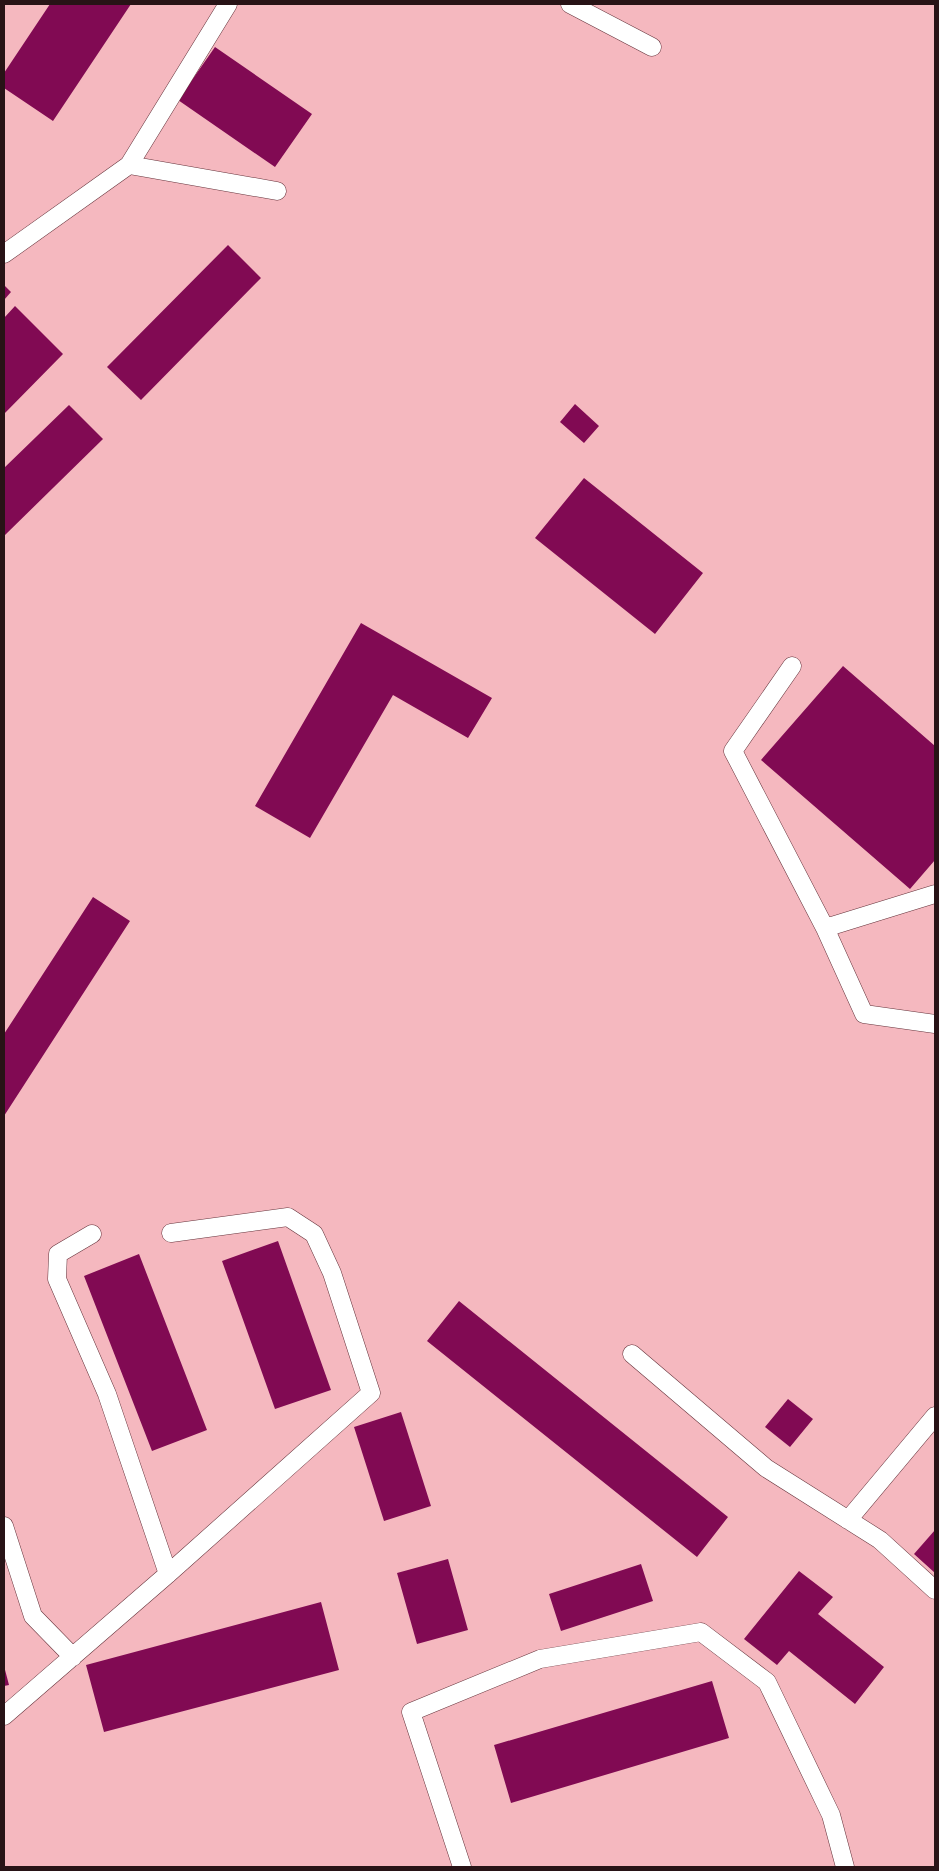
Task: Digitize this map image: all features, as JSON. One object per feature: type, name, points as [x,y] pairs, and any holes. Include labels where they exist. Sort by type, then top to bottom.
[{"type":"lane","points":[[4,254],[129,165],[228,4]]},
{"type":"lane","points":[[570,4],[652,47]]},
{"type":"lane","points":[[129,165],[277,191]]},
{"type":"lane","points":[[792,666],[733,751],[825,928],[864,1014],[935,1024]]},
{"type":"lane","points":[[825,928],[935,894]]},
{"type":"lane","points":[[4,1716],[168,1574],[370,1393],[332,1273],[314,1234],[288,1216],[170,1233]]},
{"type":"lane","points":[[92,1234],[58,1254],[57,1279],[107,1394],[168,1574]]},
{"type":"lane","points":[[632,1354],[766,1468],[880,1540],[935,1590]]},
{"type":"lane","points":[[848,1520],[935,1416]]},
{"type":"lane","points":[[4,1526],[33,1616],[72,1657]]},
{"type":"lane","points":[[462,1867],[411,1712],[540,1659],[701,1632],[767,1682],[831,1815],[845,1867]]},
{"type":"building","points":[[50,4],[131,4],[53,121],[4,88],[4,73]]},
{"type":"building","points":[[215,47],[312,114],[275,167],[178,100]]},
{"type":"building","points":[[228,245],[261,278],[141,400],[107,367]]},
{"type":"building","points":[[4,285],[11,292],[4,300]]},
{"type":"building","points":[[15,306],[63,354],[4,414],[4,318]]},
{"type":"building","points":[[575,404],[599,426],[584,443],[560,422]]},
{"type":"building","points":[[69,405],[103,439],[4,536],[4,468]]},
{"type":"building","points":[[584,478],[703,573],[655,634],[535,538]]},
{"type":"building","points":[[361,623],[492,698],[468,738],[393,695],[310,838],[255,806]]},
{"type":"building","points":[[843,666],[935,746],[935,860],[910,889],[761,760]]},
{"type":"building","points":[[93,897],[130,921],[4,1116],[4,1034]]},
{"type":"building","points":[[278,1241],[331,1390],[275,1409],[222,1261]]},
{"type":"building","points":[[139,1254],[207,1430],[152,1451],[84,1276]]},
{"type":"building","points":[[459,1301],[728,1517],[697,1557],[427,1341]]},
{"type":"building","points":[[788,1399],[813,1419],[790,1447],[765,1427]]},
{"type":"building","points":[[401,1412],[431,1506],[384,1521],[354,1427]]},
{"type":"building","points":[[935,1530],[935,1573],[914,1554]]},
{"type":"building","points":[[448,1559],[468,1630],[417,1644],[397,1573]]},
{"type":"building","points":[[641,1564],[653,1601],[561,1631],[549,1594]]},
{"type":"building","points":[[799,1571],[833,1597],[818,1614],[884,1667],[855,1704],[789,1651],[777,1665],[744,1639]]},
{"type":"building","points":[[321,1602],[339,1670],[104,1732],[86,1665]]},
{"type":"building","points":[[4,1666],[9,1685],[4,1686]]},
{"type":"building","points":[[712,1681],[729,1738],[511,1803],[494,1745]]}]
